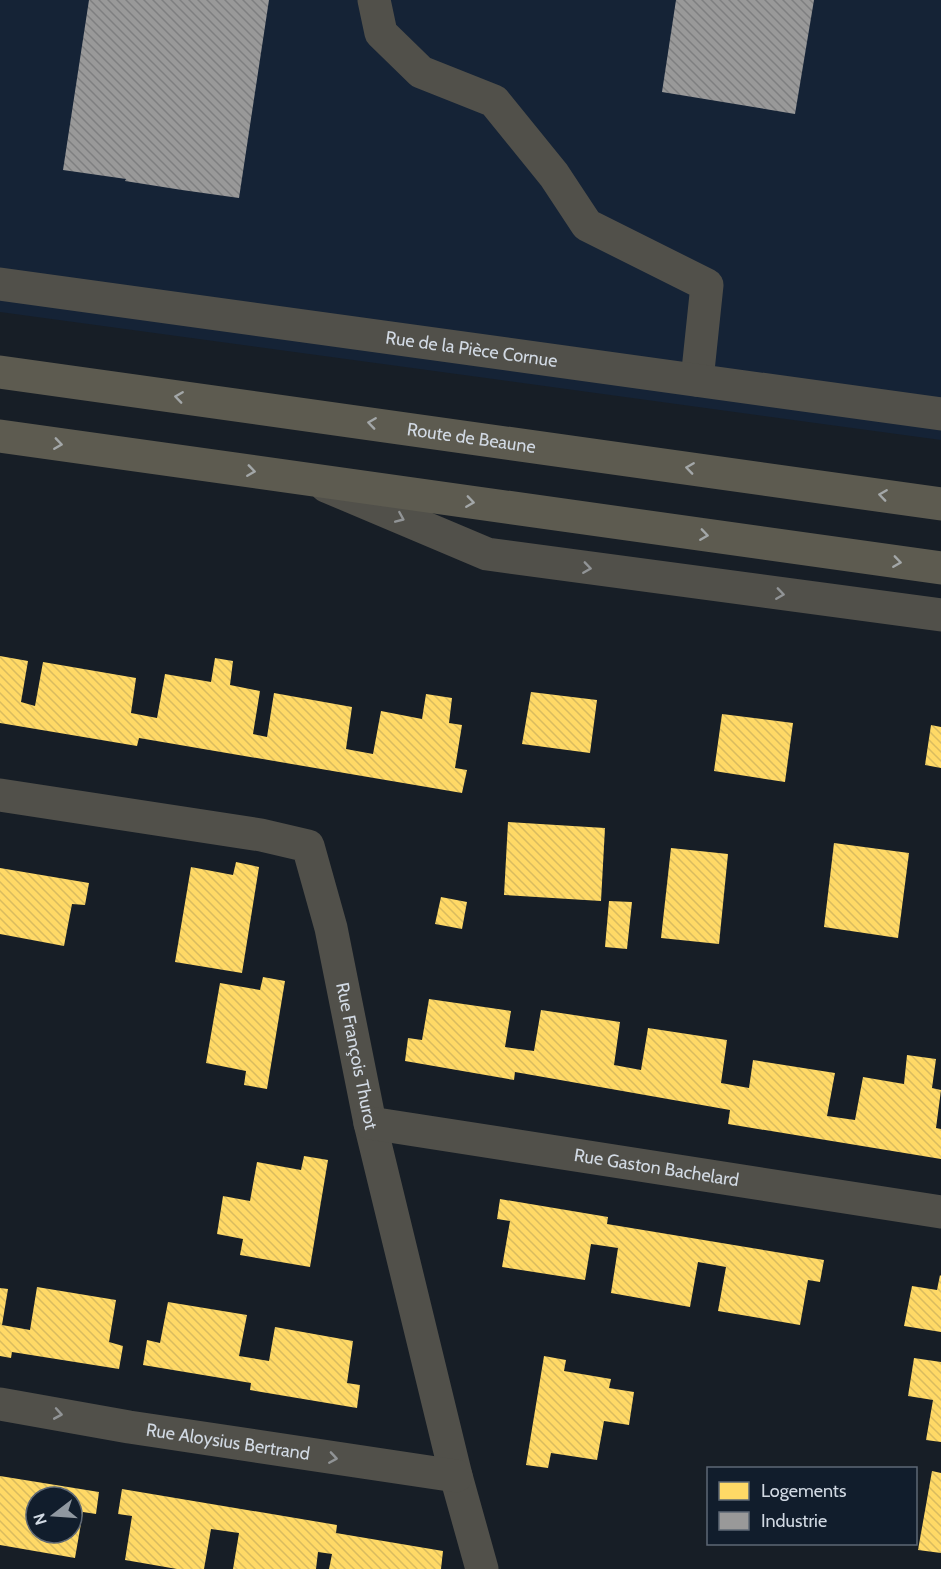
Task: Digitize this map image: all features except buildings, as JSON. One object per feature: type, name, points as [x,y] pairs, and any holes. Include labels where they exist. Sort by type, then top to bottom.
[{"type":"main road","name":"Route de Beaune","points":[[0,372],[941,504]]},
{"type":"main road","points":[[0,436],[941,568]]},
{"type":"street","points":[[374,0],[381,33],[421,72],[494,101],[554,175],[587,225],[706,285],[697,380]]},
{"type":"street","name":"Rue de la Pièce Cornue","points":[[0,284],[941,414]]},
{"type":"street","points":[[308,479],[487,554],[941,615]]},
{"type":"street","name":"Rue François Thurot","points":[[0,795],[261,835],[308,846],[331,928],[370,1123],[456,1476],[482,1569]]},
{"type":"street","name":"Rue Gaston Bachelard","points":[[370,1123],[941,1212]]},
{"type":"street","name":"Rue Aloysius Bertrand","points":[[0,1404],[129,1427],[456,1476]]},
{"type":"shaded area","points":[[0,0],[941,0],[941,440],[0,312]]}]
